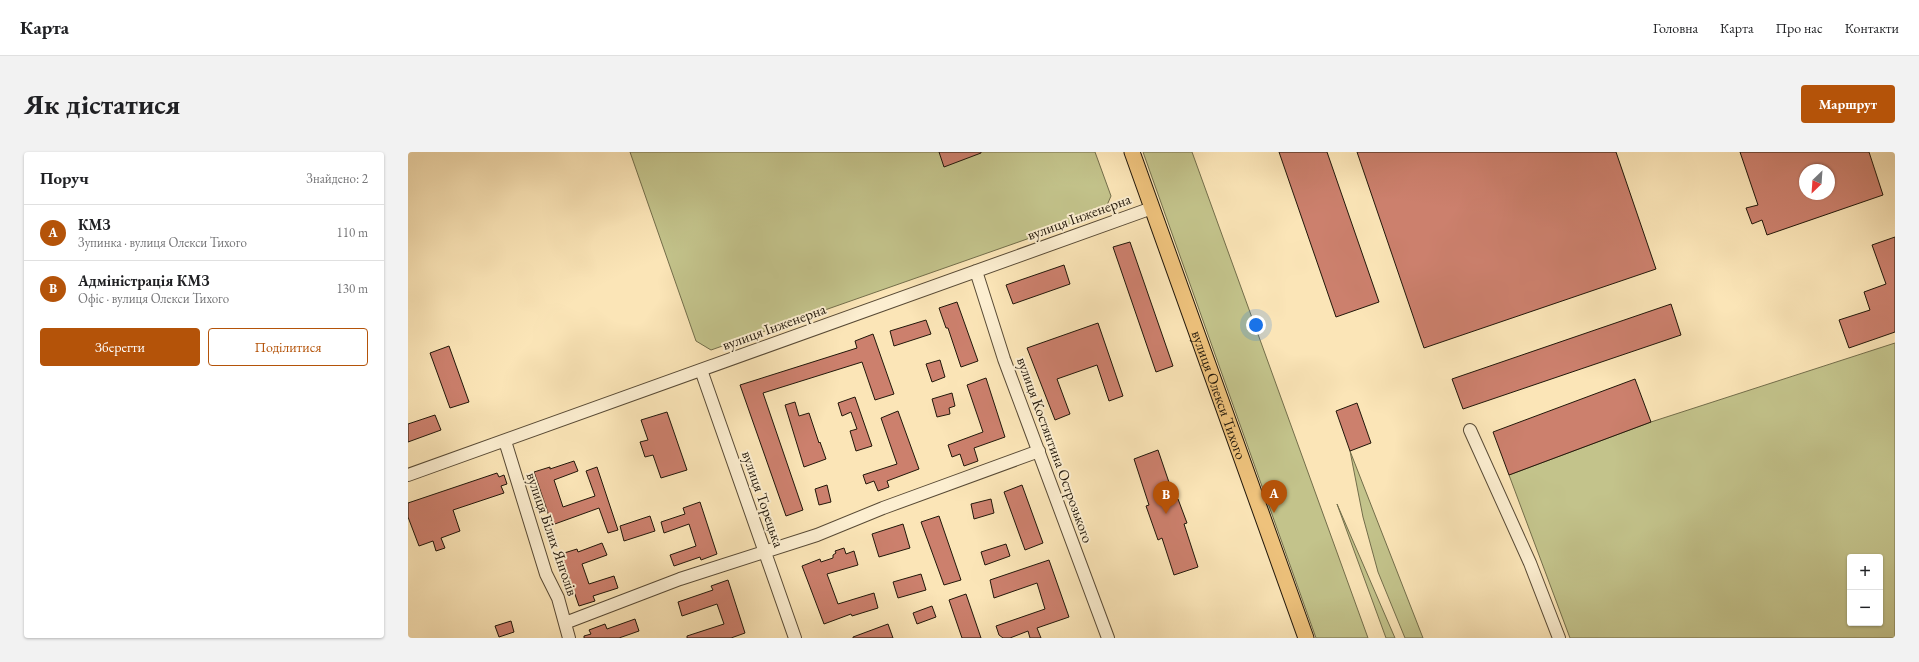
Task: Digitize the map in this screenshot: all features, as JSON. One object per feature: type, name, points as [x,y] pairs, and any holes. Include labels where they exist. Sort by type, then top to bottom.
[{"type":"main road","name":"вулиця Олекси Тихого","points":[[1132,152],[1306,638]]},
{"type":"street","name":"вулиця Інженерна","points":[[408,475],[1152,208]]},
{"type":"street","name":"вулиця Костянтина Острозького","points":[[976,271],[1004,359],[1108,638]]},
{"type":"street","name":"вулиця Торецька","points":[[700,370],[795,638]]},
{"type":"street","points":[[1470,430],[1530,563],[1559,638]]},
{"type":"street","name":"вулиця Білих Янголів","points":[[505,441],[546,574],[558,598],[569,638]]},
{"type":"street","points":[[565,623],[680,579],[765,553],[817,535],[883,508],[1039,451]]},
{"type":"green space","points":[[630,152],[1095,152],[1111,196],[1104,212],[711,350],[696,341]]},
{"type":"green space","points":[[1143,152],[1192,152],[1368,638],[1316,638]]},
{"type":"green space","points":[[1895,343],[1895,638],[1570,638],[1509,475],[1651,422]]},
{"type":"green space","points":[[1350,451],[1423,638],[1405,638],[1378,572],[1363,517]]},
{"type":"green space","points":[[1337,504],[1395,638],[1386,638]]},
{"type":"building","points":[[939,152],[981,152],[981,153],[944,167]]},
{"type":"building","points":[[1279,152],[1327,152],[1379,302],[1336,317]]},
{"type":"building","points":[[1357,152],[1616,152],[1656,269],[1424,348]]},
{"type":"building","points":[[1740,152],[1869,152],[1883,195],[1767,235],[1762,220],[1752,224],[1746,208],[1758,205]]},
{"type":"building","points":[[1895,237],[1895,332],[1849,348],[1839,320],[1870,310],[1864,292],[1886,284],[1872,245]]},
{"type":"building","points":[[1130,242],[1173,366],[1156,372],[1113,247]]},
{"type":"building","points":[[1064,265],[1070,284],[1013,304],[1006,285]]},
{"type":"building","points":[[957,302],[978,361],[961,367],[948,328],[946,328],[939,308]]},
{"type":"building","points":[[1671,304],[1681,335],[1463,409],[1452,379]]},
{"type":"building","points":[[926,320],[931,334],[894,346],[890,331]]},
{"type":"building","points":[[1098,323],[1123,396],[1109,401],[1097,365],[1057,379],[1070,414],[1055,420],[1027,348]]},
{"type":"building","points":[[873,334],[894,394],[875,400],[862,362],[763,393],[803,510],[786,516],[740,385],[857,348],[855,341]]},
{"type":"building","points":[[449,346],[469,402],[450,408],[430,353]]},
{"type":"building","points":[[940,360],[945,377],[932,382],[926,364]]},
{"type":"building","points":[[986,378],[1005,437],[974,448],[978,461],[964,466],[960,454],[952,457],[948,445],[983,432],[967,385]]},
{"type":"building","points":[[1635,379],[1651,422],[1509,475],[1493,432]]},
{"type":"building","points":[[952,393],[955,406],[949,408],[950,414],[937,417],[932,399]]},
{"type":"building","points":[[855,397],[872,446],[856,451],[850,431],[857,429],[851,412],[842,416],[838,403]]},
{"type":"building","points":[[795,402],[799,416],[809,413],[826,459],[804,467],[785,405]]},
{"type":"building","points":[[1357,403],[1371,443],[1350,451],[1336,411]]},
{"type":"building","points":[[898,411],[919,469],[887,481],[889,487],[878,491],[874,481],[866,484],[863,475],[897,464],[881,418]]},
{"type":"building","points":[[667,412],[687,470],[661,478],[653,455],[645,457],[640,442],[648,440],[641,420]]},
{"type":"building","points":[[435,415],[441,430],[408,442],[408,424]]},
{"type":"building","points":[[1158,450],[1175,500],[1178,499],[1187,523],[1184,524],[1198,567],[1174,575],[1162,538],[1158,540],[1146,506],[1149,505],[1134,459]]},
{"type":"building","points":[[574,461],[578,471],[554,480],[563,507],[595,496],[586,471],[597,467],[618,530],[608,533],[599,508],[552,525],[534,472],[550,467],[550,469]]},
{"type":"building","points":[[497,473],[499,477],[504,475],[507,484],[501,486],[504,493],[453,510],[460,531],[441,538],[445,548],[436,551],[433,541],[419,546],[408,517],[408,503]]},
{"type":"building","points":[[827,485],[831,502],[819,505],[815,489]]},
{"type":"building","points":[[1022,485],[1043,543],[1025,550],[1004,492]]},
{"type":"building","points":[[991,499],[994,513],[974,519],[971,504]]},
{"type":"building","points":[[700,502],[717,554],[701,560],[700,557],[674,566],[670,555],[696,546],[689,524],[664,533],[661,522],[685,514],[683,508]]},
{"type":"building","points":[[650,516],[655,531],[624,541],[620,526]]},
{"type":"building","points":[[939,516],[961,580],[944,585],[921,522]]},
{"type":"building","points":[[903,524],[910,548],[879,557],[872,534]]},
{"type":"building","points":[[602,543],[607,555],[582,564],[589,584],[614,576],[618,588],[593,596],[595,601],[579,606],[561,554],[577,549],[578,552]]},
{"type":"building","points":[[1006,544],[1010,556],[985,565],[981,552]]},
{"type":"building","points":[[844,548],[846,554],[854,551],[858,565],[827,574],[838,604],[874,593],[878,608],[852,616],[851,614],[824,624],[802,566],[820,559],[821,562],[833,558],[833,555],[836,553],[835,551]]},
{"type":"building","points":[[1049,560],[1069,617],[1037,628],[1041,638],[1030,638],[1028,631],[1010,638],[1003,638],[999,635],[996,626],[1045,609],[1037,583],[994,598],[990,580]]},
{"type":"building","points":[[921,574],[926,590],[898,598],[893,582]]},
{"type":"building","points":[[728,580],[745,633],[731,638],[687,638],[687,636],[724,624],[717,604],[682,616],[678,602],[713,590],[711,586]]},
{"type":"building","points":[[966,594],[981,638],[962,638],[949,600]]},
{"type":"building","points":[[932,606],[936,617],[917,624],[913,613]]},
{"type":"building","points":[[635,619],[639,631],[619,638],[584,638],[584,636],[591,634],[589,630],[605,624],[607,629]]},
{"type":"building","points":[[511,621],[514,632],[499,637],[495,626]]},
{"type":"building","points":[[888,624],[893,638],[853,638],[853,637]]},
{"type":"place","name":"КМЗ","points":[[1274,513]]},
{"type":"place","name":"Адміністрація КМЗ","points":[[1166,514]]}]
